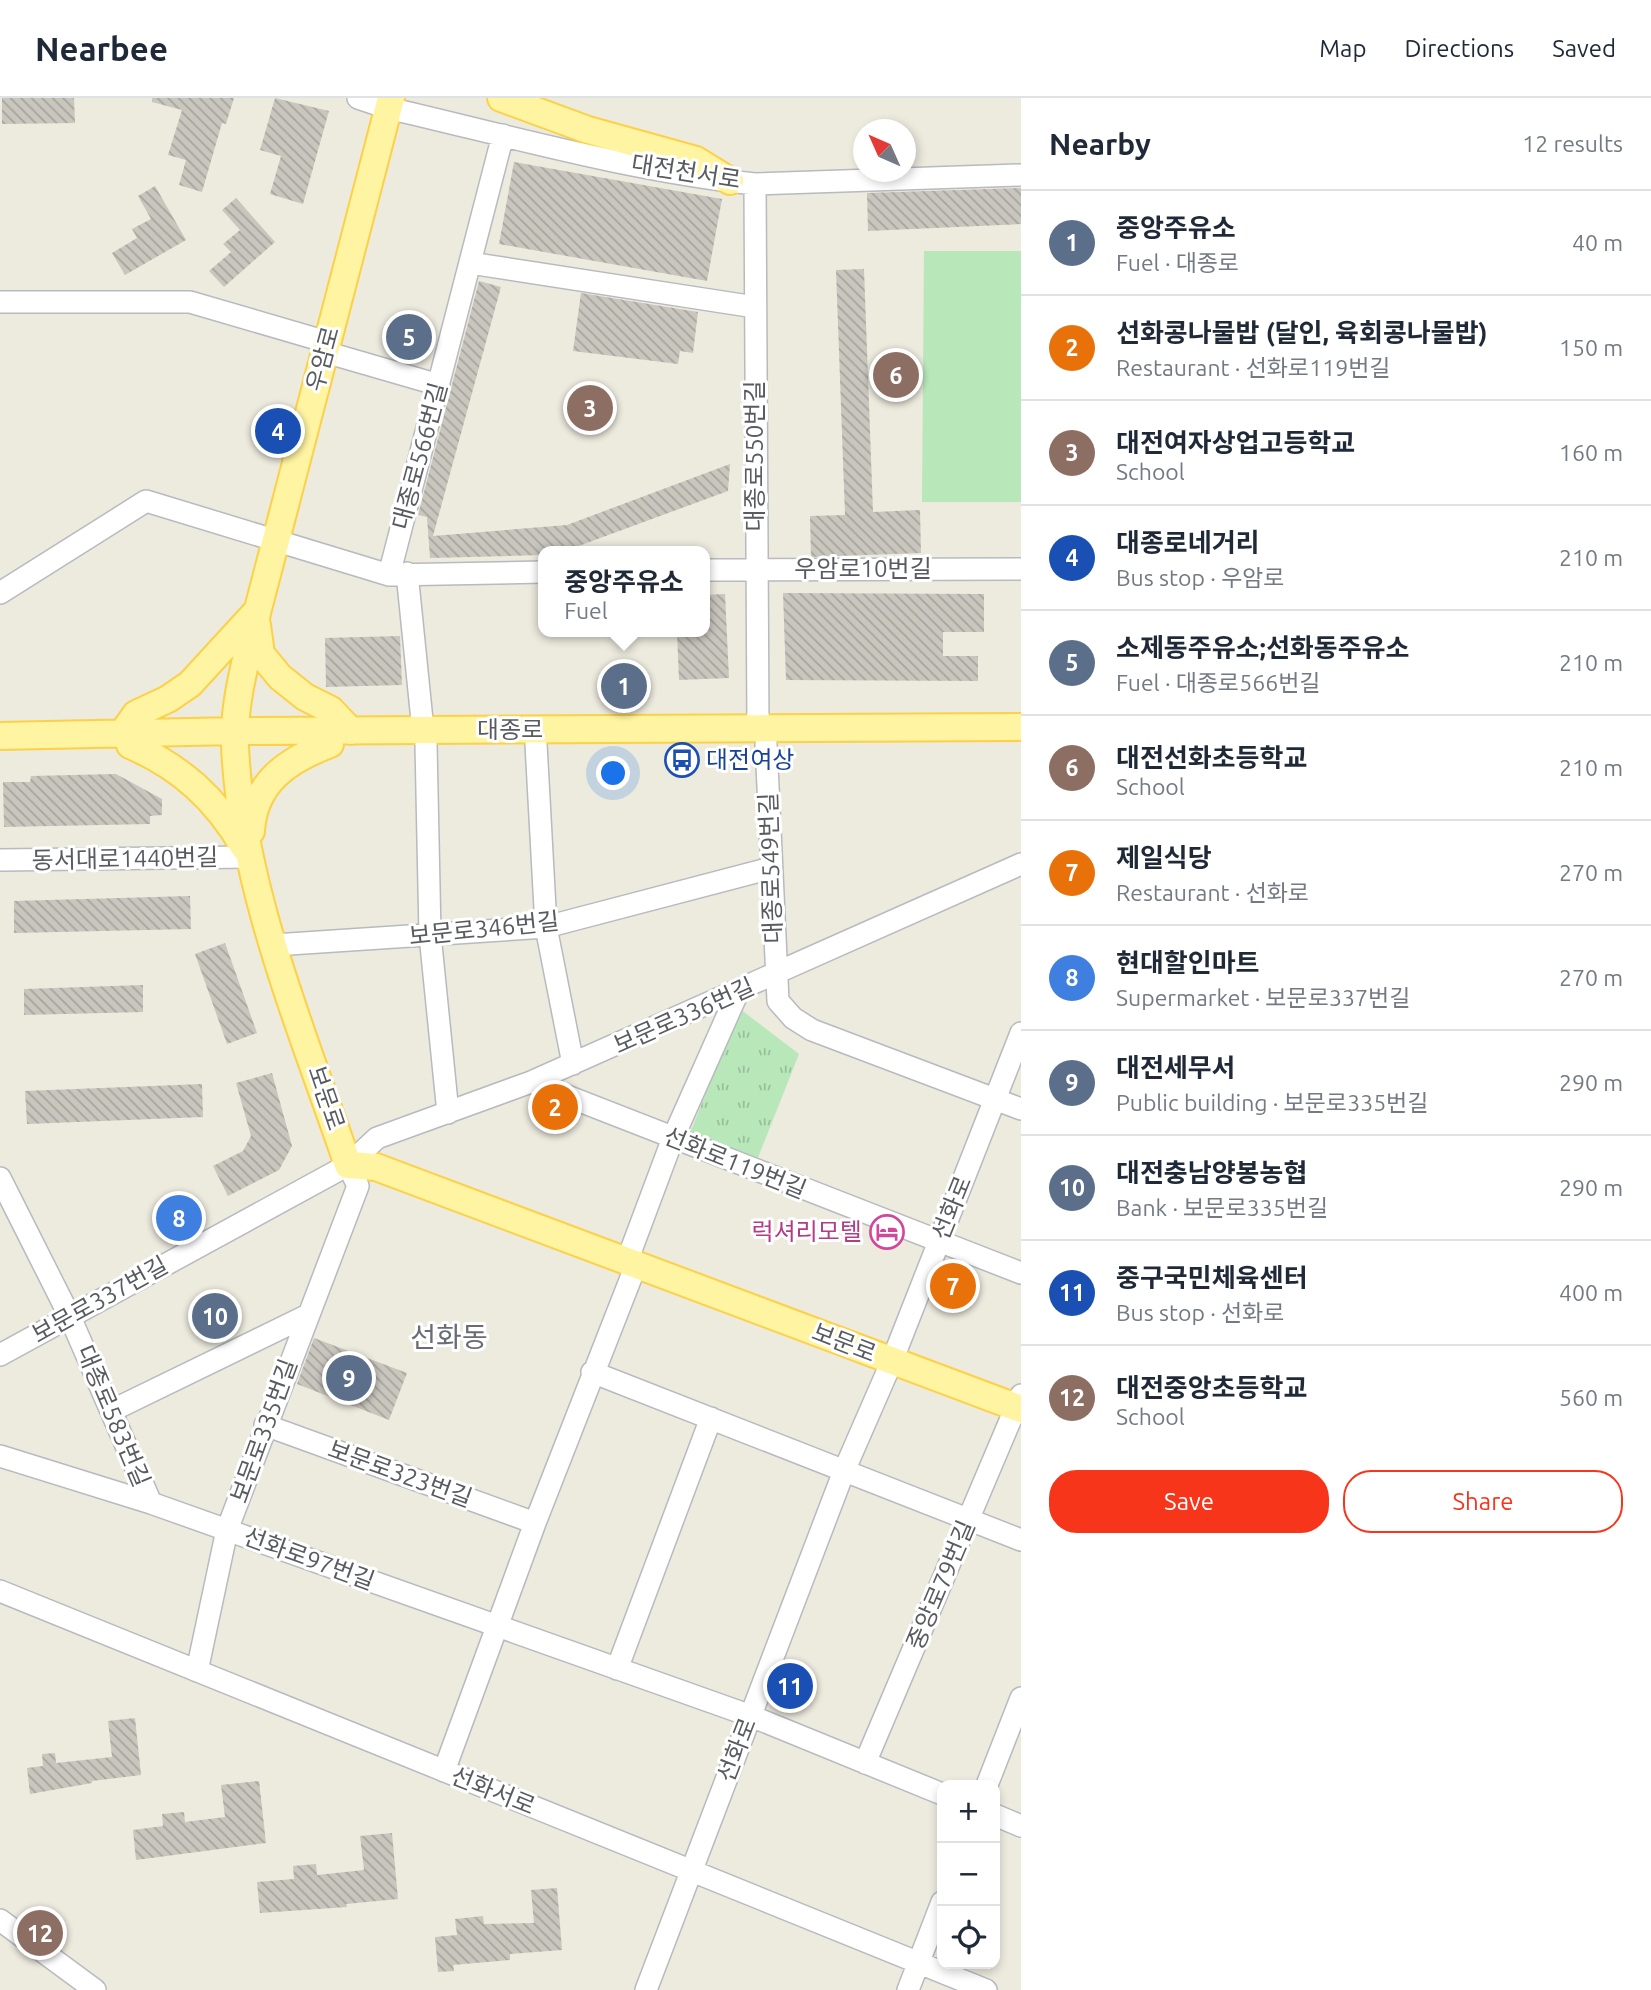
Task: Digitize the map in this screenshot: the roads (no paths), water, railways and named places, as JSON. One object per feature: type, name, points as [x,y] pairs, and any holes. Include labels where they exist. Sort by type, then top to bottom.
[{"type":"main road","points":[[501,98],[589,131],[696,160],[743,183]]},
{"type":"main road","name":"우암로","points":[[235,738],[242,684],[258,609],[389,103]]},
{"type":"main road","points":[[250,857],[252,817],[265,788],[286,765],[341,737],[331,710],[305,697],[279,677],[261,654],[257,636],[258,609]]},
{"type":"main road","points":[[250,857],[230,822],[205,792],[171,765],[126,740],[136,714],[190,684],[258,609]]},
{"type":"main road","name":"대종로","points":[[425,737],[536,744],[1021,727]]},
{"type":"main road","name":"대종로","points":[[0,736],[126,740]]},
{"type":"main road","name":"대종로","points":[[0,746],[235,738],[762,736],[1021,744]]},
{"type":"main road","name":"보문로","points":[[235,738],[250,857],[274,946],[348,1165],[376,1167],[892,1361],[1019,1404]]},
{"type":"street","name":"대전천서로","points":[[358,98],[389,103],[503,135],[597,157],[743,183],[1021,175]]},
{"type":"street","name":"대종로566번길","points":[[449,1113],[430,935],[425,737],[398,574],[439,385],[503,135]]},
{"type":"street","name":"대종로550번길","points":[[743,183],[755,307],[756,570],[762,736]]},
{"type":"street","points":[[470,262],[755,307]]},
{"type":"street","points":[[0,302],[190,302],[439,385]]},
{"type":"street","points":[[0,593],[146,501],[398,574],[538,572]]},
{"type":"street","name":"우암로10번길","points":[[710,570],[1021,569]]},
{"type":"street","name":"대종로549번길","points":[[762,736],[778,1000],[793,1018],[812,1030],[996,1099]]},
{"type":"street","points":[[536,744],[546,927],[573,1064]]},
{"type":"street","name":"동서대로1440번길","points":[[0,860],[250,857]]},
{"type":"street","name":"보문로336번길","points":[[348,1165],[377,1138],[531,1082],[776,976],[1021,864]]},
{"type":"street","name":"보문로346번길","points":[[274,946],[546,927],[771,867]]},
{"type":"street","points":[[444,1771],[632,1263],[673,1138],[738,992]]},
{"type":"street","name":"선화로","points":[[646,1990],[844,1471],[892,1361],[1021,1033]]},
{"type":"street","name":"선화로119번길","points":[[531,1082],[938,1243],[1021,1273]]},
{"type":"street","points":[[996,1099],[1021,1109]]},
{"type":"street","name":"보문로335번길","points":[[197,1671],[227,1530],[358,1186],[348,1165]]},
{"type":"street","name":"보문로337번길","points":[[0,1355],[348,1165]]},
{"type":"street","name":"대종로583번길","points":[[0,1178],[70,1317],[113,1410],[151,1503]]},
{"type":"street","name":"보문로335번길","points":[[113,1410],[307,1315]]},
{"type":"street","points":[[592,1372],[1021,1539]]},
{"type":"street","name":"중앙로79번길","points":[[865,1763],[1019,1404]]},
{"type":"street","points":[[617,1669],[711,1418]]},
{"type":"street","name":"보문로323번길","points":[[265,1425],[535,1523]]},
{"type":"street","name":"선화로97번길","points":[[0,1456],[151,1503],[751,1716]]},
{"type":"street","name":"선화서로","points":[[0,1591],[986,1990]]},
{"type":"street","points":[[989,1780],[1021,1698]]},
{"type":"street","points":[[751,1716],[937,1792]]},
{"type":"street","points":[[1000,1817],[1021,1826]]},
{"type":"street","points":[[908,1990],[940,1906]]},
{"type":"street","points":[[0,1920],[95,1990]]},
{"type":"place","name":"소제동주유소;선화동주유소","points":[[409,337]]},
{"type":"place","name":"대전선화초등학교","points":[[896,375]]},
{"type":"place","name":"대전여자상업고등학교","points":[[590,408]]},
{"type":"place","name":"대종로네거리","points":[[278,431]]},
{"type":"place","name":"중앙주유소","points":[[624,686]]},
{"type":"place","name":"대전여상","points":[[682,760]]},
{"type":"place","name":"선화콩나물밥 (달인, 육회콩나물밥)","points":[[555,1107]]},
{"type":"place","name":"현대할인마트","points":[[179,1218]]},
{"type":"place","name":"럭셔리모텔","points":[[887,1232]]},
{"type":"place","name":"제일식당","points":[[953,1286]]},
{"type":"place","name":"대전충남양봉농협","points":[[215,1316]]},
{"type":"place","name":"대전세무서","points":[[349,1378]]},
{"type":"place","name":"중구국민체육센터","points":[[790,1686]]},
{"type":"place","name":"대전중앙초등학교","points":[[40,1933]]},
{"type":"district","name":"선화동","points":[[449,1337]]}]
